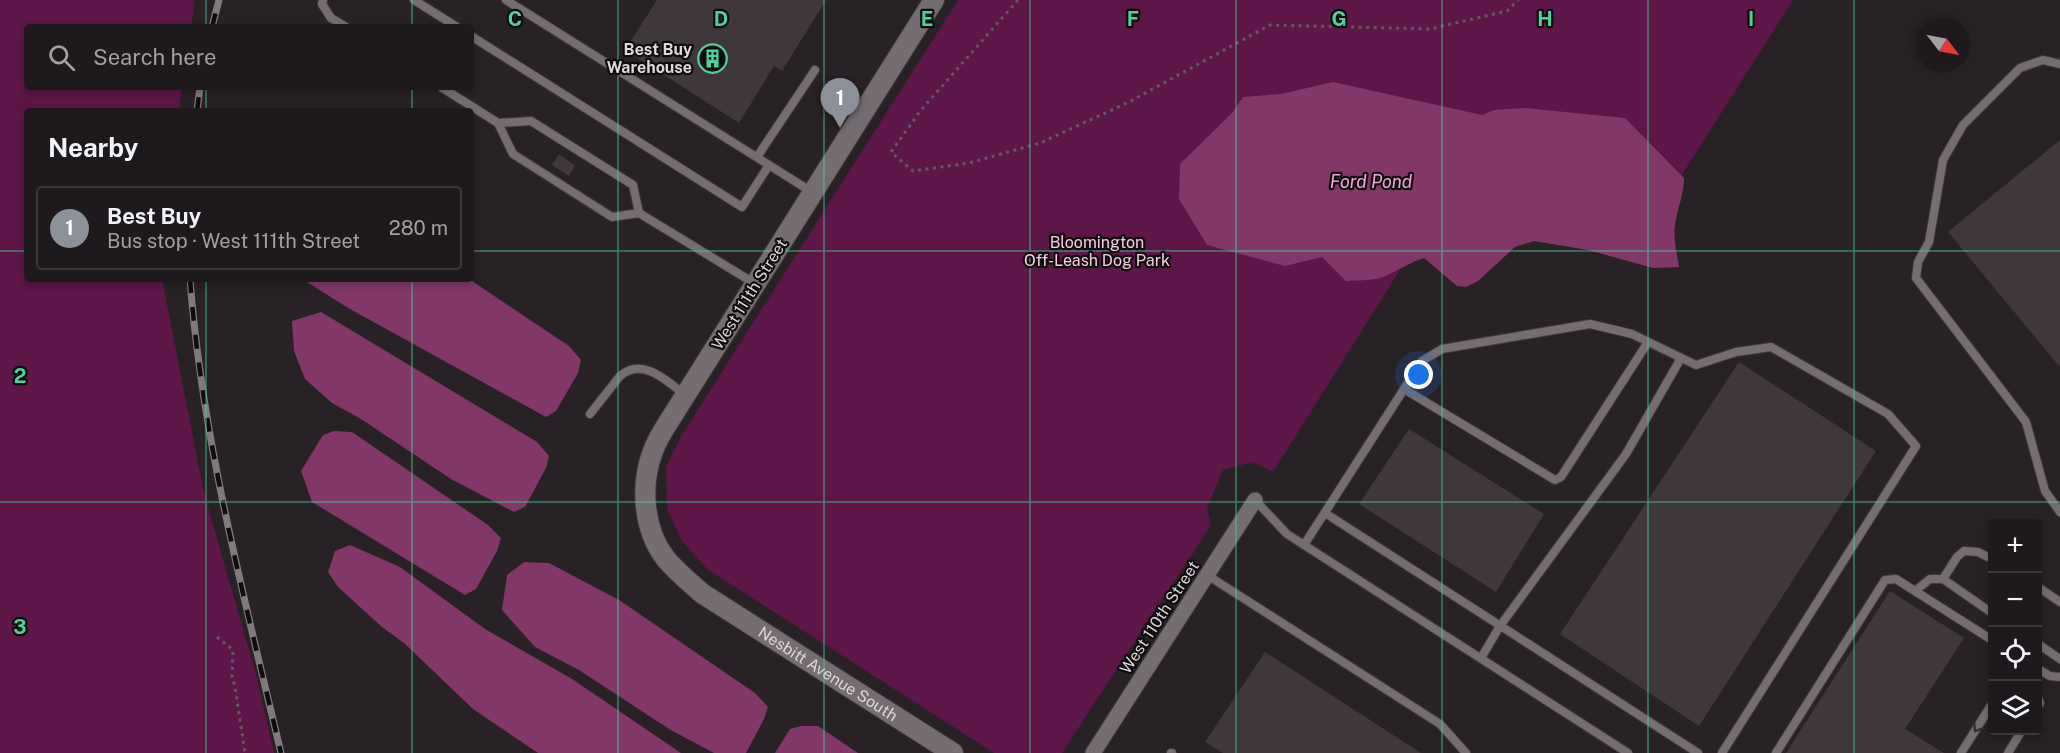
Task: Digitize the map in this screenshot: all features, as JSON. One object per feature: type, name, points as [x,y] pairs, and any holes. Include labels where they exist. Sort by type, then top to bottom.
[{"type":"street","name":"West 111th Street","points":[[703,594],[682,577],[664,556],[652,531],[646,505],[646,478],[653,450],[685,395],[934,0]]},
{"type":"street","name":"West 110th Street","points":[[1093,753],[1255,500]]},
{"type":"street","name":"Nesbitt Avenue South","points":[[703,594],[952,753]]},
{"type":"lane","points":[[323,0],[322,4],[331,18],[341,24]]},
{"type":"lane","points":[[414,0],[452,24]]},
{"type":"lane","points":[[506,0],[813,192]]},
{"type":"lane","points":[[474,38],[742,207],[769,165]]},
{"type":"lane","points":[[2060,64],[2043,60],[2020,68],[1963,125],[1943,160],[1929,242],[1918,262],[1916,278],[2026,422],[2044,491],[2060,512]]},
{"type":"lane","points":[[757,157],[815,69]]},
{"type":"lane","points":[[446,90],[498,123],[513,154],[612,217],[639,213],[755,284]]},
{"type":"lane","points":[[498,123],[531,121],[633,185],[639,213]]},
{"type":"lane","points":[[1304,545],[1422,361],[1442,349],[1590,324],[1632,334],[1696,365],[1736,352],[1771,347],[1888,414],[1916,446],[1722,753]]},
{"type":"lane","points":[[1404,389],[1555,480],[1561,477],[1648,342]]},
{"type":"lane","points":[[1481,658],[1500,626],[1626,454],[1681,358]]},
{"type":"lane","points":[[590,414],[620,376],[640,367],[658,375],[685,395]]},
{"type":"lane","points":[[1255,500],[1287,534],[1628,753]]},
{"type":"lane","points":[[1325,513],[1698,753]]},
{"type":"lane","points":[[1943,579],[1957,557],[1964,551],[1978,552],[1988,557]]},
{"type":"lane","points":[[1207,575],[1440,724],[1466,753]]},
{"type":"lane","points":[[1776,753],[1885,580],[1896,579],[1988,637]]},
{"type":"lane","points":[[1915,591],[1930,579],[1943,579],[1988,610]]},
{"type":"lane","points":[[2042,590],[2060,602]]},
{"type":"lane","points":[[2042,647],[2060,659]]},
{"type":"lane","points":[[2042,672],[2050,676],[2060,677]]},
{"type":"lane","points":[[1961,753],[1988,710]]},
{"type":"lane","points":[[2008,753],[2019,735]]},
{"type":"path","points":[[1018,0],[921,110],[891,152],[913,171],[969,163],[1040,143],[1127,103],[1270,25],[1430,29],[1507,11],[1518,0]]},
{"type":"path","points":[[217,638],[233,650],[232,676],[245,753]]},
{"type":"green space","points":[[0,0],[195,0],[191,24],[24,24],[24,90],[182,90],[179,108],[24,108],[24,282],[163,282],[204,493],[256,674],[274,753],[0,753]]},
{"type":"green space","name":"Bloomington Off-Leash Dog Park","points":[[958,0],[1793,0],[1650,225],[1490,127],[1273,472],[1253,462],[1223,470],[1207,508],[1211,525],[1062,753],[994,753],[707,569],[682,541],[667,509],[666,467],[683,433]]},
{"type":"water","name":"Ford Pond","points":[[1333,82],[1482,115],[1494,110],[1525,108],[1625,118],[1684,178],[1675,230],[1679,267],[1653,268],[1588,250],[1534,241],[1515,247],[1478,281],[1466,287],[1457,286],[1424,258],[1380,278],[1346,281],[1322,257],[1285,266],[1207,245],[1179,199],[1180,164],[1232,113],[1243,97],[1281,94]]},
{"type":"water","points":[[307,282],[473,282],[569,346],[581,360],[578,373],[556,411],[546,417],[350,309]]},
{"type":"water","points":[[321,312],[537,442],[549,456],[546,468],[525,507],[514,512],[451,479],[361,419],[332,403],[305,379],[294,351],[292,321]]},
{"type":"water","points":[[334,431],[352,432],[488,525],[501,538],[497,551],[476,589],[465,595],[312,502],[301,471],[323,435]]},
{"type":"water","points":[[350,545],[400,567],[485,629],[572,679],[681,753],[538,753],[473,709],[404,643],[382,627],[338,587],[328,572],[335,551]]},
{"type":"water","points":[[524,562],[549,563],[619,600],[755,693],[768,707],[746,753],[714,753],[669,729],[579,670],[535,647],[502,610],[507,575]]},
{"type":"water","points":[[801,726],[818,726],[858,753],[775,753],[790,729]]},
{"type":"building","name":"Best Buy Warehouse","points":[[657,0],[826,0],[782,71],[774,66],[739,123],[625,50]]},
{"type":"building","points":[[2060,140],[2060,367],[1948,232]]},
{"type":"building","points":[[559,154],[575,166],[569,176],[552,165]]},
{"type":"building","points":[[1739,362],[1876,451],[1699,726],[1560,634]]},
{"type":"building","points":[[1409,429],[1544,514],[1496,592],[1359,504]]},
{"type":"building","points":[[1890,591],[1964,638],[1905,729],[1944,753],[1786,753]]},
{"type":"building","points":[[1265,652],[1421,753],[1223,753],[1205,742]]},
{"type":"railway","points":[[213,24],[219,0]]},
{"type":"railway","points":[[197,108],[200,90]]},
{"type":"railway","points":[[190,282],[204,399],[214,458],[281,753]]},
{"type":"place","name":"Best Buy Warehouse","points":[[713,58]]},
{"type":"place","name":"Best Buy","points":[[840,128]]}]
